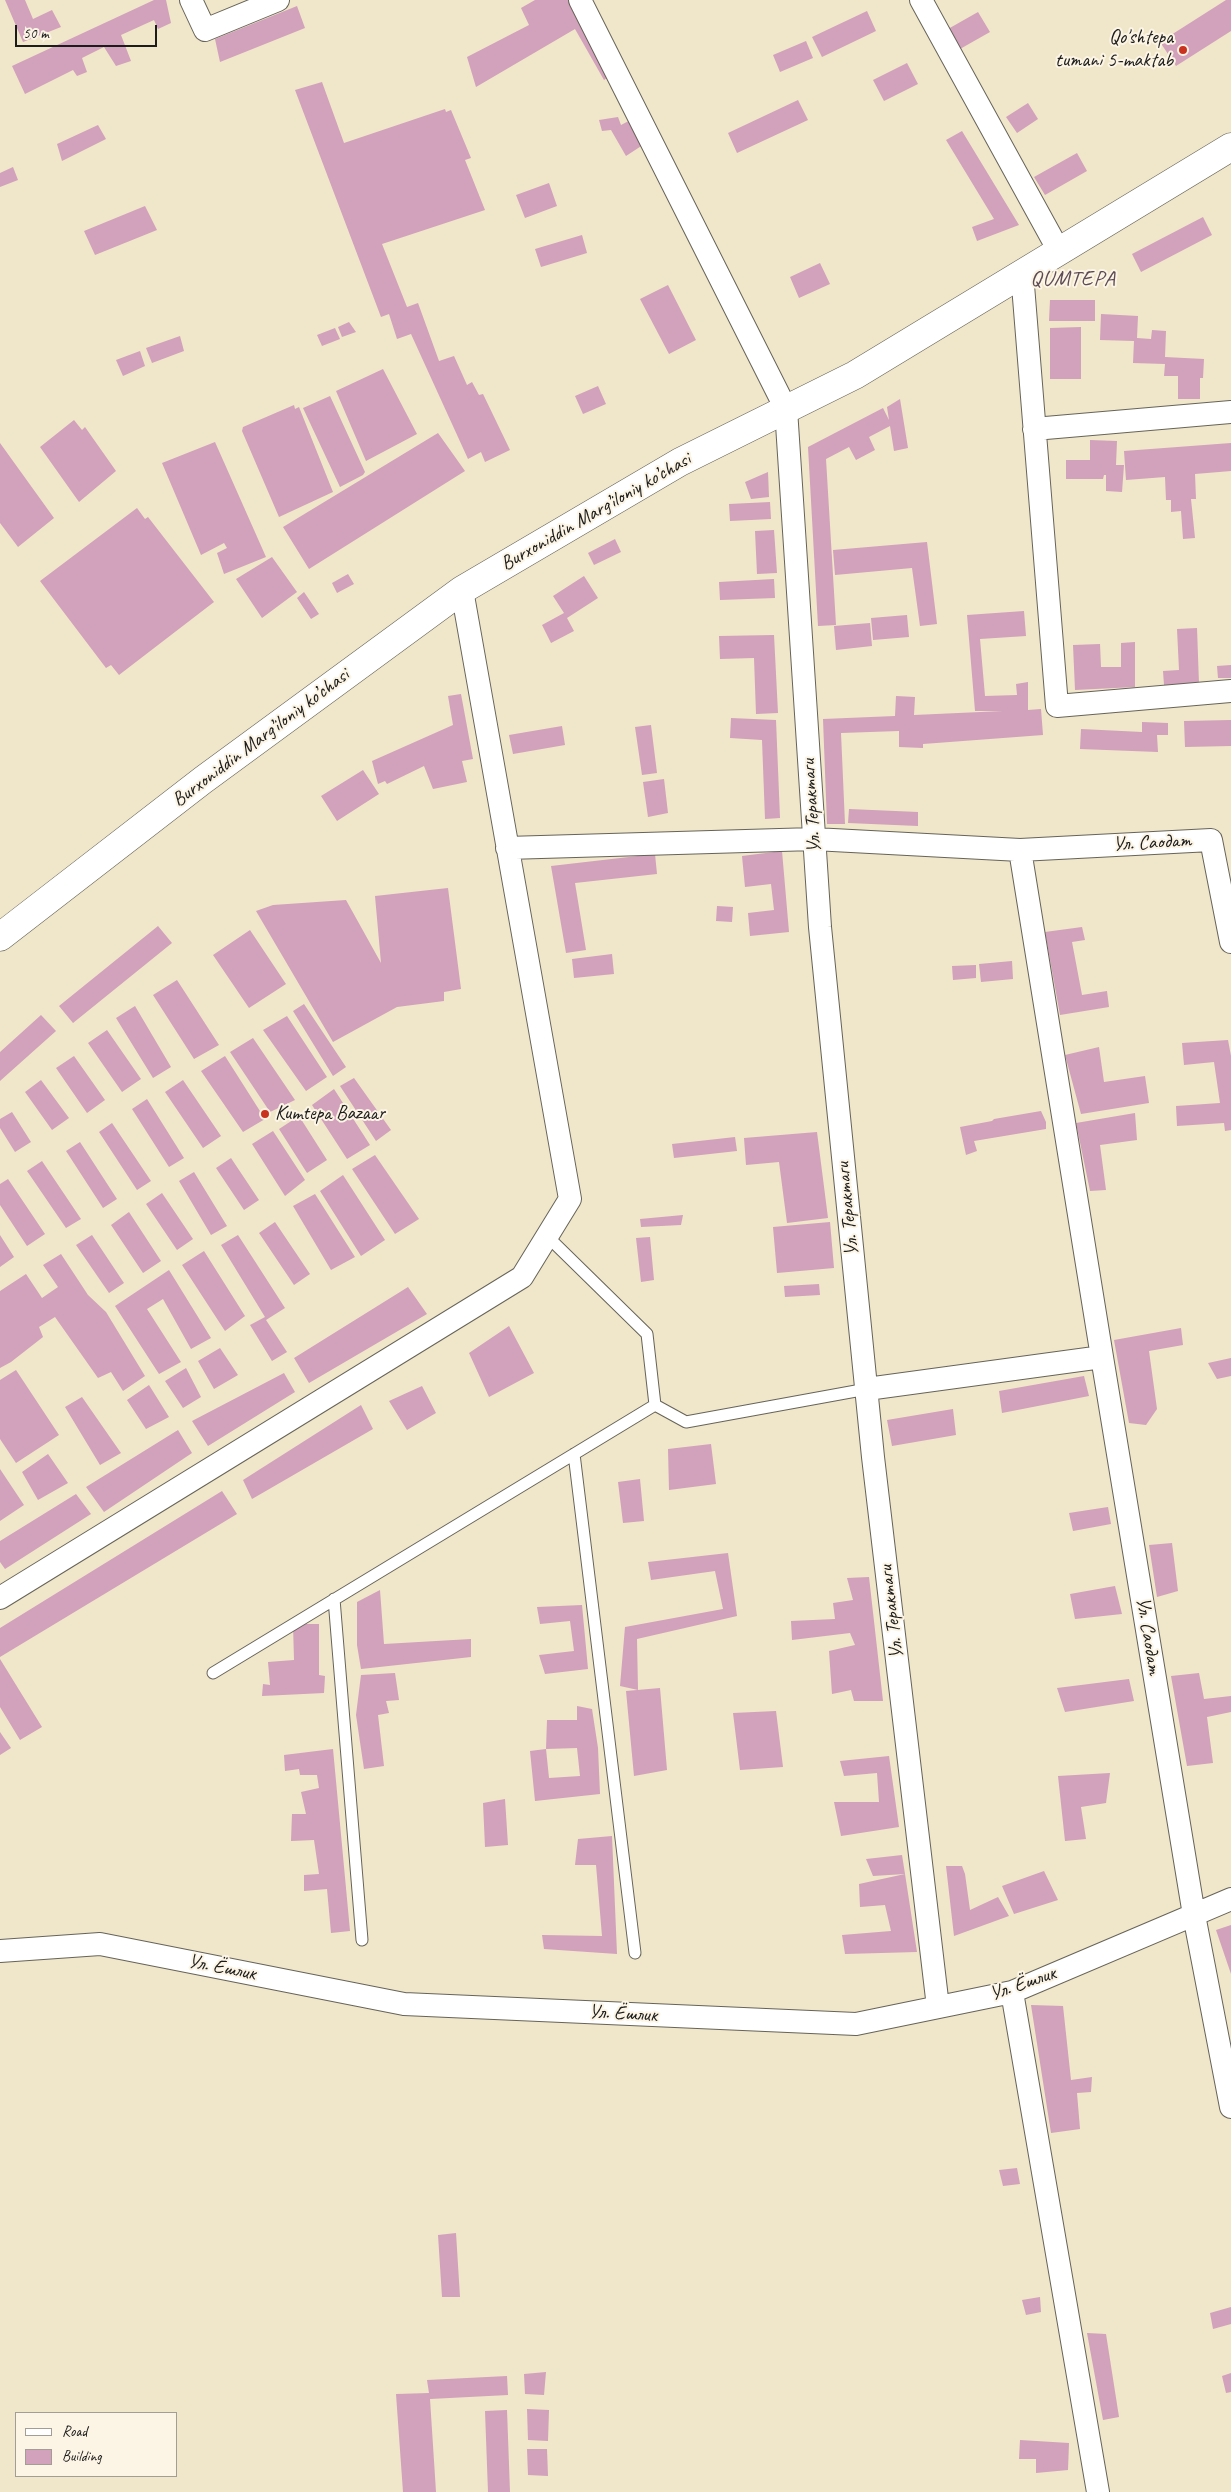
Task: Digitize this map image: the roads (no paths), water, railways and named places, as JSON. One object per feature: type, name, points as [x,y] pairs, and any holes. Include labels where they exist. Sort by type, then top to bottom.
[{"type":"main road","name":"Burxoniddin Marg’iloniy ko’chasi","points":[[0,937],[203,780],[462,590],[680,462],[855,375],[1231,147]]},
{"type":"street","points":[[191,0],[205,30],[278,0]]},
{"type":"street","points":[[580,0],[786,409]]},
{"type":"street","points":[[921,0],[1059,251]]},
{"type":"street","points":[[1022,274],[1056,706],[1231,691]]},
{"type":"street","name":"Ул. Терактаги","points":[[786,409],[820,927],[867,1389],[938,2007]]},
{"type":"street","points":[[1034,429],[1231,412]]},
{"type":"street","points":[[0,1598],[522,1277],[570,1199],[462,590]]},
{"type":"street","name":"Ул. Саодат","points":[[508,848],[814,839],[1020,850],[1221,839],[1231,942]]},
{"type":"street","name":"Ул. Саодат","points":[[1020,850],[1194,1915],[1231,2107]]},
{"type":"street","points":[[867,1389],[1102,1357]]},
{"type":"street","name":"Ул. Ёшлик","points":[[0,1951],[100,1944],[404,2004],[856,2024],[1012,1992],[1231,1899]]},
{"type":"street","points":[[1012,1992],[1098,2492]]},
{"type":"lane","points":[[547,1236],[647,1334],[655,1405]]},
{"type":"lane","points":[[655,1405],[686,1422],[867,1389]]},
{"type":"lane","points":[[214,1673],[655,1405]]},
{"type":"lane","points":[[574,1454],[635,1953]]},
{"type":"lane","points":[[334,1599],[362,1940]]},
{"type":"place","name":"Qo'shtepa tumani 5-maktab","points":[[1183,50]]},
{"type":"place","name":"Kumtepa Bazaar","points":[[265,1114]]},
{"type":"district","name":"QUMTEPA","points":[[1073,279]]}]
